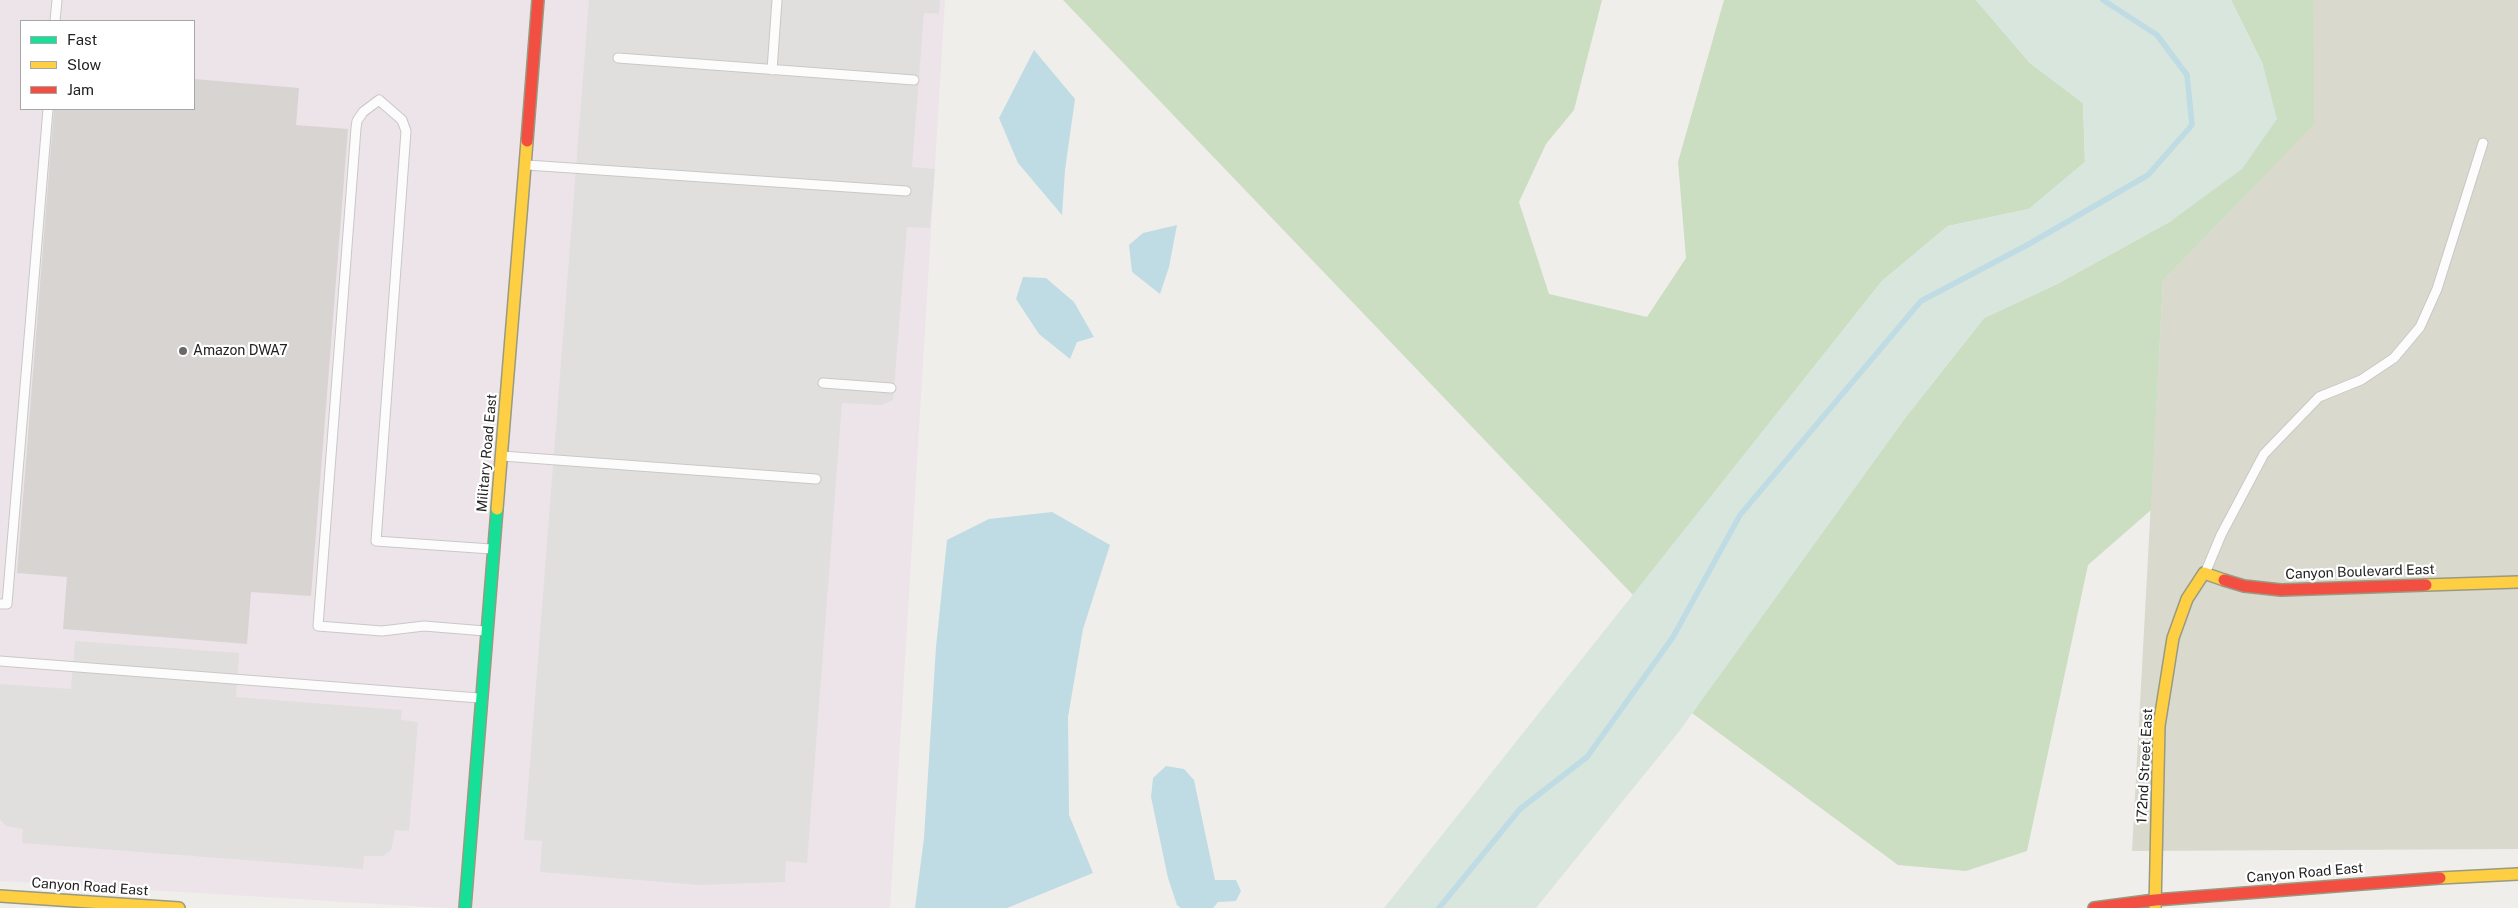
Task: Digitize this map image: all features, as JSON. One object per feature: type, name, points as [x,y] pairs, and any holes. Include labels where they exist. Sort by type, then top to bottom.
[{"type":"street","name":"Military Road East","points":[[465,908],[538,0]]},
{"type":"street","name":"Canyon Boulevard East","points":[[2204,573],[2244,586],[2281,590],[2518,582]]},
{"type":"street","name":"172nd Street East","points":[[2155,904],[2159,726],[2173,638],[2187,599],[2204,573]]},
{"type":"street","name":"Canyon Road East","points":[[2094,908],[2422,879],[2518,874]]},
{"type":"street","name":"Canyon Road East","points":[[0,896],[179,908]]},
{"type":"lane","points":[[55,20],[57,0]]},
{"type":"lane","points":[[772,70],[777,0]]},
{"type":"lane","points":[[618,58],[914,80]]},
{"type":"lane","points":[[487,631],[424,626],[382,630],[318,626],[356,128],[357,121],[363,112],[379,100],[402,120],[406,132],[376,541],[494,549]]},
{"type":"lane","points":[[0,604],[7,604],[48,110]]},
{"type":"lane","points":[[2204,573],[2221,535],[2264,454],[2319,398],[2361,380],[2394,358],[2420,327],[2437,289],[2483,143]]},
{"type":"lane","points":[[524,165],[906,191]]},
{"type":"lane","points":[[823,384],[891,388]]},
{"type":"lane","points":[[501,456],[816,479]]},
{"type":"lane","points":[[0,662],[482,698]]},
{"type":"shaded area","points":[[0,0],[945,0],[890,908],[445,908],[0,881]]},
{"type":"shaded area","points":[[589,0],[940,0],[939,14],[924,13],[912,167],[935,169],[930,228],[907,227],[893,400],[881,405],[842,403],[807,863],[786,861],[785,882],[699,885],[540,872],[542,841],[524,840]]},
{"type":"shaded area","points":[[1976,0],[2231,0],[2263,65],[2277,119],[2242,169],[2171,221],[2057,284],[1984,318],[1905,418],[1678,733],[1536,908],[1384,908],[1882,281],[1948,226],[2029,209],[2085,162],[2083,103],[2030,63]]},
{"type":"shaded area","points":[[2313,0],[2518,0],[2518,849],[2132,851],[2163,281],[2313,124]]},
{"type":"shaded area","points":[[75,641],[239,653],[236,697],[402,710],[401,720],[418,722],[409,831],[395,830],[391,850],[383,856],[364,856],[363,869],[22,843],[23,829],[6,826],[0,819],[0,684],[71,689]]},
{"type":"green space","points":[[1063,0],[1602,0],[1574,110],[1546,144],[1519,202],[1549,294],[1647,317],[1686,258],[1678,162],[1724,0],[1976,0],[2030,63],[2083,103],[2085,162],[2029,209],[1948,226],[1882,281],[1633,595]]},
{"type":"green space","points":[[2231,0],[2313,0],[2314,124],[2163,281],[2151,510],[2088,565],[2027,851],[1966,871],[1898,865],[1692,713],[1905,418],[1984,318],[2057,284],[2171,221],[2263,65]]},
{"type":"water","points":[[1034,50],[1075,99],[1065,170],[1062,215],[1018,163],[999,118]]},
{"type":"water","points":[[1177,225],[1169,267],[1160,294],[1132,272],[1129,245],[1143,233]]},
{"type":"water","points":[[1023,277],[1046,278],[1074,302],[1094,337],[1077,342],[1070,359],[1039,334],[1016,299]]},
{"type":"water","points":[[1052,512],[1110,545],[1083,629],[1068,717],[1069,815],[1093,873],[1007,908],[915,908],[924,838],[936,647],[947,540],[989,519]]},
{"type":"water","points":[[1166,766],[1184,769],[1194,780],[1215,880],[1236,880],[1241,891],[1236,901],[1218,902],[1213,908],[1181,908],[1177,905],[1168,878],[1151,797],[1153,778]]},
{"type":"building","name":"Amazon DWA7","points":[[195,79],[299,88],[296,125],[348,129],[311,596],[251,592],[247,644],[63,629],[67,577],[17,573],[54,110],[195,110]]},
{"type":"waterway","points":[[1439,908],[1520,809],[1587,757],[1673,637],[1740,515],[1921,301],[2029,244],[2148,175],[2192,125],[2187,75],[2157,35],[2103,0]]},
{"type":"traffic: fast","points":[[465,908],[497,509]]},
{"type":"traffic: slow","points":[[497,509],[527,141]]},
{"type":"traffic: slow","points":[[2155,908],[2159,726],[2173,638],[2187,599],[2204,573],[2224,580]]},
{"type":"traffic: slow","points":[[2426,585],[2518,582]]},
{"type":"traffic: slow","points":[[2440,878],[2518,874]]},
{"type":"traffic: slow","points":[[0,896],[179,908]]},
{"type":"traffic: jam","points":[[527,141],[538,0]]},
{"type":"traffic: jam","points":[[2224,580],[2244,586],[2281,590],[2426,585]]},
{"type":"traffic: jam","points":[[2094,908],[2155,900],[2440,878]]},
{"type":"place","name":"Amazon DWA7","points":[[183,351]]}]
